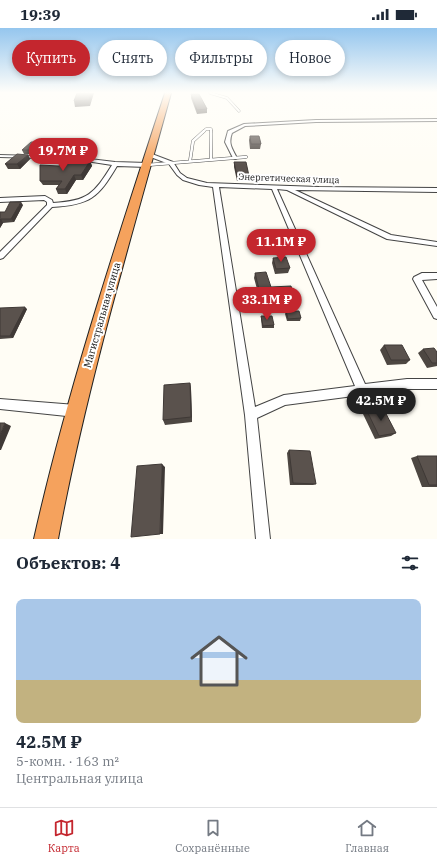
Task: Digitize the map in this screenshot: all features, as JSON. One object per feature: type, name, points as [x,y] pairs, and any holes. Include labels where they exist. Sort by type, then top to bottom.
[{"type":"highway","name":"Магистральная улица","points":[[46,539],[60,470],[97,329],[161,117]]},
{"type":"street","points":[[235,158],[227,142],[228,137],[230,132],[244,125],[308,121],[436,120]]},
{"type":"street","name":"Энергетическая улица","points":[[0,156],[73,158],[115,164],[149,160],[171,163],[183,178],[216,185],[274,188],[437,190]]},
{"type":"street","points":[[0,256],[50,205],[70,205],[84,201],[93,196],[99,190],[115,164]]},
{"type":"street","points":[[216,185],[251,415],[263,539]]},
{"type":"street","points":[[274,188],[362,390]]},
{"type":"street","points":[[288,188],[301,196],[389,237],[437,244]]},
{"type":"street","points":[[0,200],[45,198],[50,201],[50,205]]},
{"type":"street","points":[[437,276],[422,276],[417,279],[437,316]]},
{"type":"street","points":[[251,415],[284,400],[407,384],[437,384]]},
{"type":"street","points":[[0,404],[76,411]]},
{"type":"lane","points":[[190,161],[193,141],[206,129],[211,129],[210,160]]},
{"type":"lane","points":[[149,160],[171,163],[246,158]]},
{"type":"building","points":[[250,136],[259,136],[261,144],[251,144]]},
{"type":"building","points":[[31,142],[41,142],[33,150],[22,150]]},
{"type":"building","points":[[17,154],[28,155],[17,164],[5,164]]},
{"type":"building","points":[[63,161],[90,161],[81,175],[74,175],[65,189],[56,189],[62,181],[40,181],[40,165],[59,166]]},
{"type":"building","points":[[234,162],[246,162],[249,176],[237,176]]},
{"type":"building","points":[[10,202],[21,202],[11,219],[0,220],[0,212],[5,212]]},
{"type":"building","points":[[286,257],[290,268],[276,269],[273,258]]},
{"type":"building","points":[[266,272],[271,287],[291,286],[293,293],[269,294],[270,299],[256,299],[255,289],[259,289],[255,273]]},
{"type":"building","points":[[25,307],[10,336],[0,336],[0,308]]},
{"type":"building","points":[[286,311],[299,311],[301,318],[288,319]]},
{"type":"building","points":[[261,316],[272,316],[274,325],[263,326]]},
{"type":"building","points":[[384,345],[402,345],[410,360],[391,360]]},
{"type":"building","points":[[434,348],[437,352],[437,363],[432,363],[423,349]]},
{"type":"building","points":[[190,383],[191,417],[163,420],[164,385]]},
{"type":"building","points":[[383,408],[396,433],[379,436],[367,411]]},
{"type":"building","points":[[0,423],[5,423],[0,435]]},
{"type":"building","points":[[289,450],[310,451],[316,484],[293,483]]},
{"type":"building","points":[[417,456],[437,456],[437,485],[429,485]]},
{"type":"building","points":[[162,464],[160,534],[131,537],[137,466]]}]
